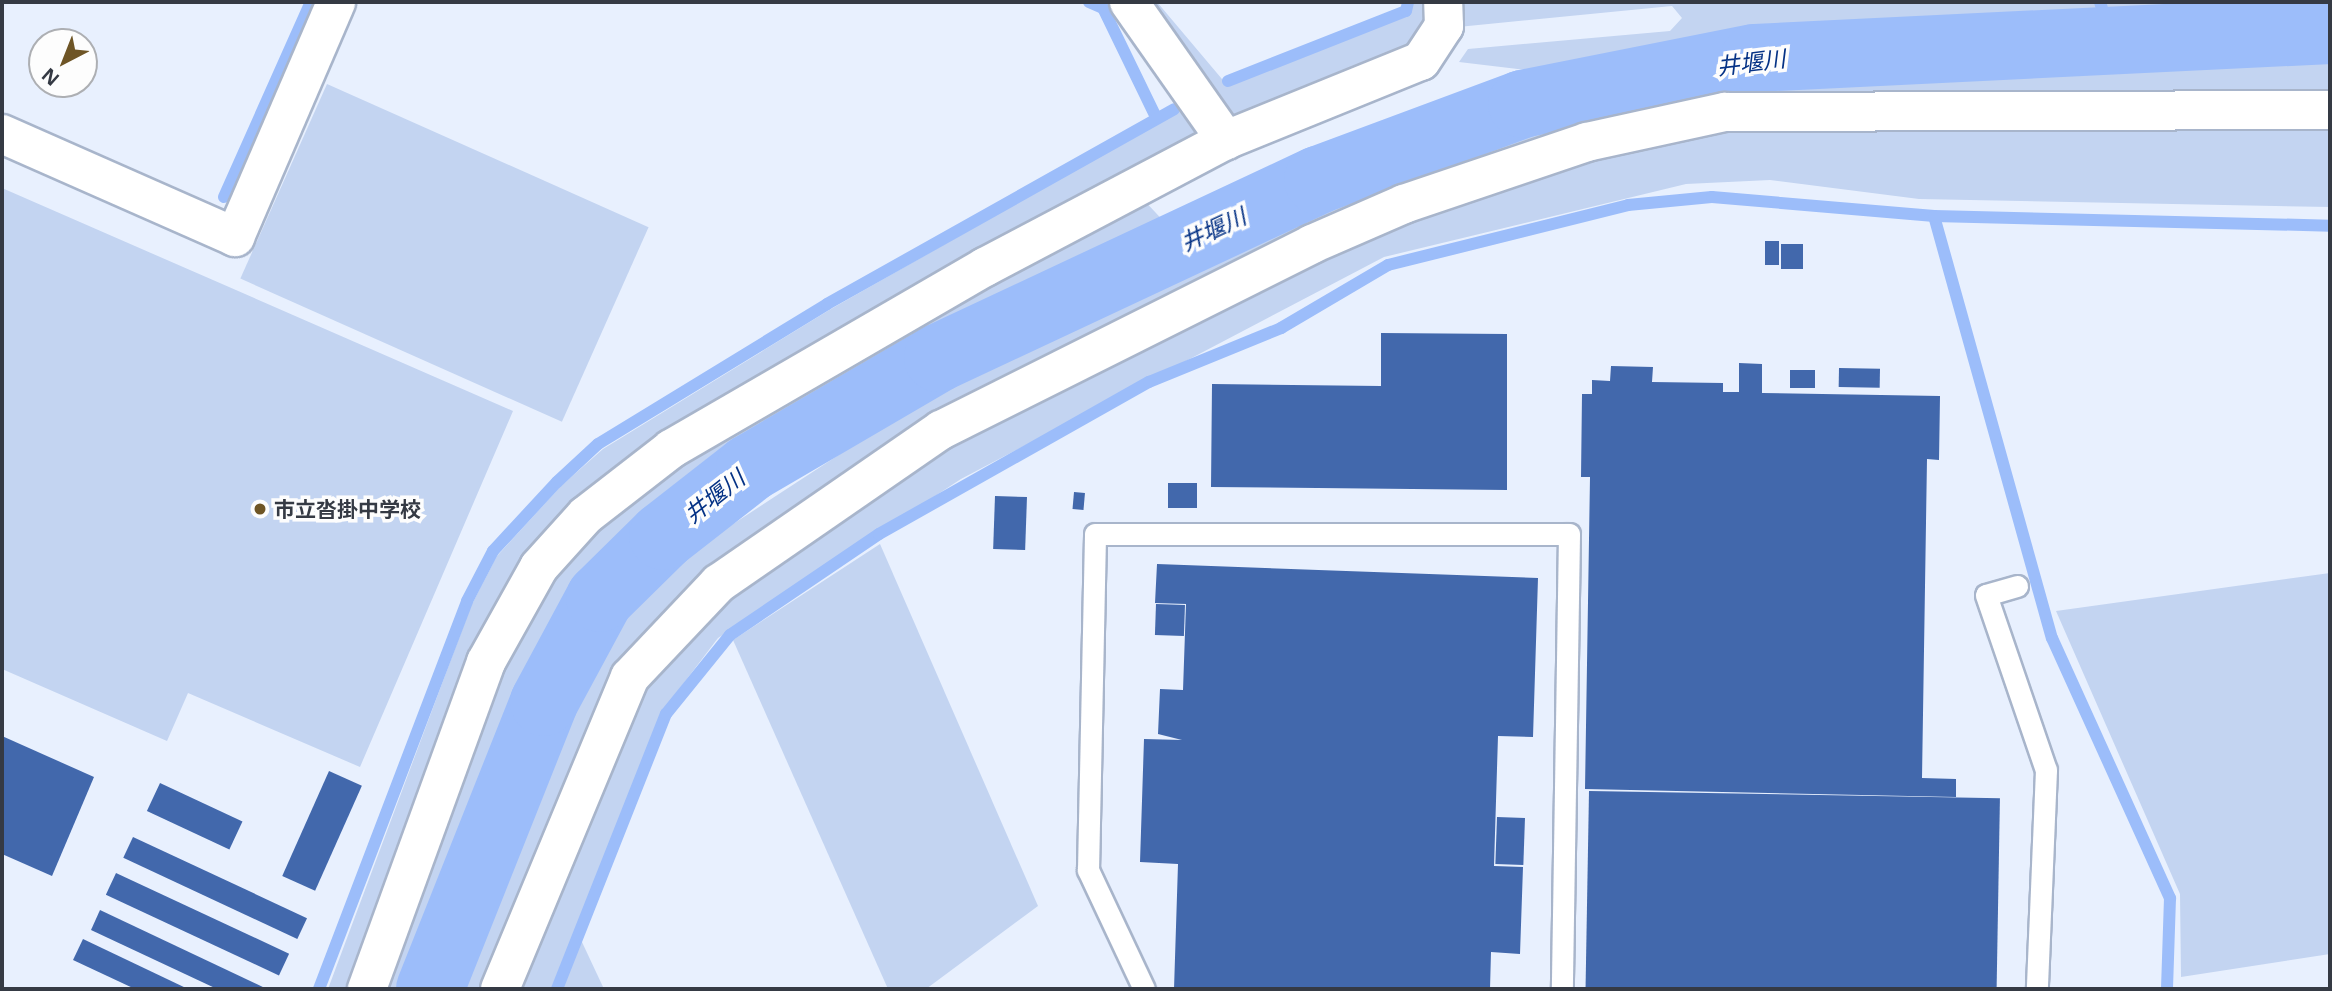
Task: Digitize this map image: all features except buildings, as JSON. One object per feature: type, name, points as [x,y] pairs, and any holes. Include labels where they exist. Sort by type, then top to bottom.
[{"type":"street","points":[[2,134],[235,237],[336,2]]},
{"type":"street","points":[[1129,2],[1226,140]]},
{"type":"street","points":[[367,989],[486,662],[539,567],[586,514],[671,449],[985,267],[1226,140],[1421,61],[1444,26],[1443,2]]},
{"type":"street","points":[[500,989],[630,677],[719,583],[941,430],[1311,244],[1404,204],[1587,142],[1725,112],[2330,110]]},
{"type":"lane","points":[[1144,989],[1088,870],[1095,534],[1569,534],[1562,989]]},
{"type":"lane","points":[[2017,586],[1986,594],[2046,770],[2038,989]]},
{"type":"shaded area","points":[[1147,2],[1157,2],[1227,85],[1409,14],[1411,2],[1435,2],[1431,37],[1224,122]]},
{"type":"shaded area","points":[[1459,2],[2330,2],[2330,12],[1917,30],[1840,27],[1696,41],[1535,71],[1459,62],[1468,49],[1670,31],[1682,18],[1672,6],[1458,27]]},
{"type":"shaded area","points":[[2330,47],[2330,95],[1722,107],[1338,221],[692,594],[492,989],[454,989],[563,719],[606,635],[684,556],[943,387],[1167,265],[1478,132],[1671,88],[1899,65]]},
{"type":"shaded area","points":[[327,84],[649,227],[562,422],[240,279]]},
{"type":"shaded area","points":[[1189,105],[1205,129],[883,316],[532,559],[356,989],[328,989],[471,606],[497,556],[561,486],[603,449],[831,309]]},
{"type":"shaded area","points":[[2330,117],[2330,207],[1919,199],[1770,180],[1686,184],[1384,257],[961,479],[718,638],[664,709],[551,989],[507,989],[635,690],[681,632],[890,477],[1329,244],[1673,132]]},
{"type":"shaded area","points":[[2,188],[513,411],[360,767],[188,693],[167,741],[2,669]]},
{"type":"shaded area","points":[[1141,197],[1170,228],[921,350],[690,488],[626,540],[555,629],[516,710],[416,989],[377,989],[467,742],[544,577],[660,467]]},
{"type":"shaded area","points":[[880,544],[1038,906],[926,989],[888,989],[733,640]]},
{"type":"shaded area","points":[[2330,573],[2330,954],[2181,977],[2180,894],[2056,611]]},
{"type":"shaded area","points":[[581,940],[604,989],[562,989]]},
{"type":"waterway","points":[[224,197],[311,2]]},
{"type":"waterway","points":[[1089,2],[1103,8],[1156,117]]},
{"type":"waterway","points":[[1228,81],[1406,11],[1408,2]]},
{"type":"waterway","points":[[2100,2],[2112,41]]},
{"type":"waterway","name":"井堰川","points":[[430,989],[544,702],[600,598],[663,536],[750,468],[938,358],[1318,180],[1522,104],[1755,58],[2330,30]]},
{"type":"waterway","points":[[319,989],[467,601],[493,551],[557,482],[598,444],[827,304],[1174,109]]},
{"type":"waterway","points":[[557,989],[666,714],[730,635],[879,534],[1149,382],[1281,328],[1388,265],[1628,205],[1712,197],[1934,216],[2330,226]]},
{"type":"waterway","points":[[1934,216],[2052,638],[2170,898],[2167,989]]},
{"type":"place","name":"市立沓掛中学校","points":[[260,509]]}]
